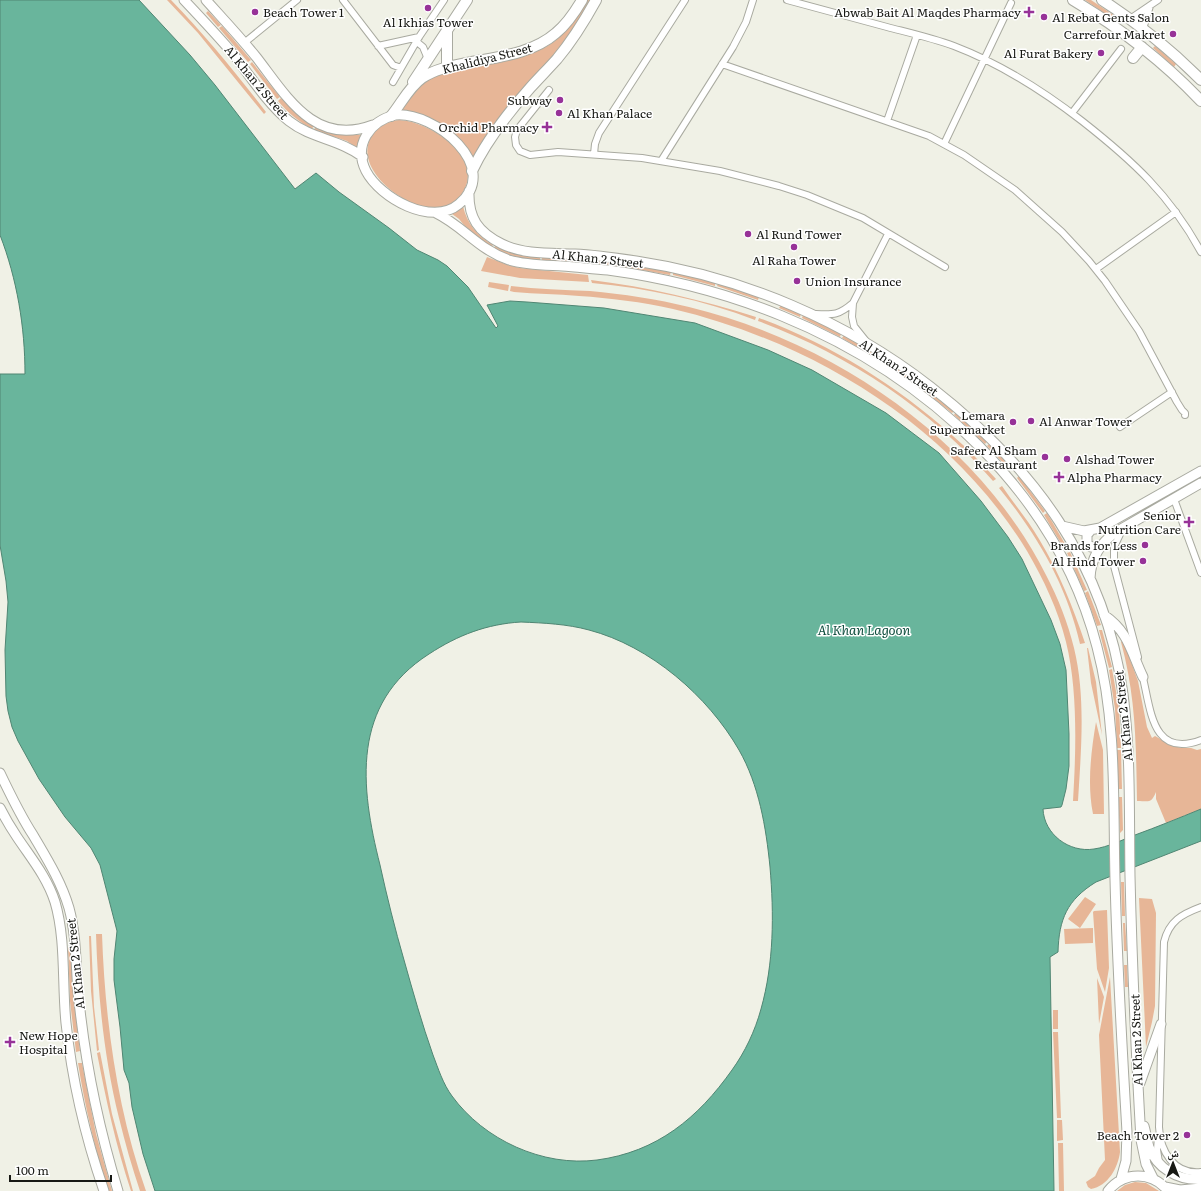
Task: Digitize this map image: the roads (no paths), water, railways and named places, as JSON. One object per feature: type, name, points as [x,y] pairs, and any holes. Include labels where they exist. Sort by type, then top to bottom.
[{"type":"main road","name":"Al Khan 2 Street","points":[[184,0],[220,38],[283,115],[302,130],[341,144],[363,157]]},
{"type":"main road","name":"Al Khan 2 Street","points":[[206,0],[244,43],[290,101],[308,117],[325,126],[344,130],[358,130],[374,125]]},
{"type":"main road","points":[[407,95],[413,81],[467,0]]},
{"type":"main road","name":"Khalidiya Street","points":[[391,116],[421,79],[429,74],[447,68],[535,47],[557,33],[568,21],[582,0]]},
{"type":"main road","points":[[472,171],[500,125],[529,89],[558,58],[582,24],[596,0]]},
{"type":"main road","points":[[1073,0],[1113,25],[1142,47],[1201,101]]},
{"type":"main road","points":[[1102,0],[1143,29],[1177,57],[1201,80]]},
{"type":"main road","points":[[447,29],[447,68]]},
{"type":"main road","points":[[1133,58],[1142,47]]},
{"type":"main road","points":[[1173,74],[1177,70],[1181,69],[1201,87]]},
{"type":"main road","points":[[400,114],[425,121],[456,141],[466,153],[470,161],[472,171],[469,191],[464,199],[450,210],[436,213],[416,209],[402,203],[388,193],[370,176],[364,166],[362,148],[365,137],[374,125],[384,118],[400,114]]},
{"type":"main road","name":"Al Khan 2 Street","points":[[469,191],[470,209],[477,225],[487,235],[507,246],[524,251],[624,259],[683,270],[749,289],[780,300],[812,314],[869,345],[895,361],[930,386],[995,442],[1033,485],[1062,526],[1090,578],[1104,615],[1116,657],[1123,697],[1126,736],[1131,921],[1138,1088],[1142,1148],[1146,1164],[1153,1178]]},
{"type":"main road","name":"Al Khan 2 Street","points":[[436,213],[452,222],[486,249],[509,260],[534,265],[609,271],[660,279],[718,294],[782,316],[824,336],[865,358],[904,384],[955,424],[993,461],[1029,504],[1053,541],[1076,586],[1091,625],[1102,666],[1110,729],[1116,922],[1128,1142],[1126,1161],[1121,1179]]},
{"type":"main road","points":[[1062,526],[1078,530],[1091,530],[1104,526],[1201,471]]},
{"type":"main road","points":[[1090,578],[1092,562],[1107,539],[1201,484]]},
{"type":"main road","points":[[1091,530],[1086,537],[1088,543],[1091,547],[1100,548]]},
{"type":"main road","points":[[1104,615],[1119,627],[1127,638],[1143,678]]},
{"type":"main road","name":"Al Khan 2 Street","points":[[0,773],[23,819],[56,874],[66,899],[72,920],[75,942],[79,1008],[87,1060],[100,1126],[118,1191]]},
{"type":"main road","name":"Al Khan 2 Street","points":[[0,808],[46,880],[54,901],[62,942],[65,1006],[73,1071],[84,1124],[104,1191]]},
{"type":"main road","points":[[59,922],[72,920]]},
{"type":"main road","points":[[62,942],[75,942]]},
{"type":"main road","points":[[1138,1088],[1161,1024]]},
{"type":"main road","points":[[1139,1103],[1149,1148],[1159,1164],[1169,1172],[1181,1177],[1201,1180]]},
{"type":"main road","points":[[1108,1191],[1121,1179],[1137,1175],[1153,1178],[1166,1189],[1180,1190],[1201,1188]]},
{"type":"street","points":[[244,43],[296,0]]},
{"type":"street","points":[[343,0],[393,65],[401,68]]},
{"type":"street","points":[[348,6],[353,0]]},
{"type":"street","points":[[393,82],[444,0]]},
{"type":"street","points":[[594,154],[598,134],[685,0]]},
{"type":"street","points":[[661,161],[740,34],[753,0]]},
{"type":"street","points":[[787,0],[954,46],[985,59],[1033,85],[1072,113],[1129,159],[1176,212],[1190,232],[1201,252]]},
{"type":"street","points":[[1130,19],[1158,0]]},
{"type":"street","points":[[944,144],[1012,4]]},
{"type":"street","points":[[1143,29],[1150,6]]},
{"type":"street","points":[[887,121],[917,35]]},
{"type":"street","points":[[378,46],[418,40]]},
{"type":"street","points":[[418,40],[428,59]]},
{"type":"street","points":[[423,47],[436,46]]},
{"type":"street","points":[[1072,113],[1121,48]]},
{"type":"street","points":[[722,64],[929,136],[964,155],[999,179],[1039,210],[1062,232],[1096,270],[1121,303],[1139,331],[1185,414]]},
{"type":"street","points":[[549,90],[517,130],[515,137],[516,145],[523,153],[530,155],[551,152],[642,158],[720,171],[778,186],[807,195],[858,216],[945,267]]},
{"type":"street","points":[[1096,270],[1176,212]]},
{"type":"street","points":[[869,345],[854,326],[852,317],[853,303],[888,234]]},
{"type":"street","points":[[812,314],[836,314],[843,311],[853,303]]},
{"type":"street","points":[[1120,427],[1172,392]]},
{"type":"street","points":[[1174,499],[1201,573]]},
{"type":"street","points":[[1122,530],[1114,547],[1114,566],[1153,721],[1159,734],[1170,742],[1189,744],[1201,740]]},
{"type":"street","points":[[1201,907],[1178,917],[1168,928],[1165,935],[1163,949],[1159,1127],[1160,1140],[1165,1153],[1173,1163],[1190,1172],[1201,1172]]},
{"type":"street","points":[[1159,1127],[1157,1142],[1159,1164]]},
{"type":"water","name":"Al Khan Lagoon","points":[[0,0],[139,0],[190,55],[215,85],[295,189],[316,173],[417,250],[447,266],[468,287],[496,328],[498,326],[487,305],[510,301],[604,308],[695,323],[768,350],[812,370],[886,413],[939,453],[981,501],[1008,537],[1022,559],[1051,620],[1060,644],[1066,670],[1069,766],[1066,789],[1061,807],[1043,809],[1044,818],[1053,834],[1067,845],[1076,848],[1094,849],[1115,843],[1201,809],[1201,841],[1096,882],[1078,896],[1066,911],[1060,930],[1058,952],[1050,957],[1054,1191],[155,1191],[143,1154],[132,1107],[129,1083],[124,1070],[114,980],[114,959],[117,931],[100,865],[91,848],[65,817],[39,779],[18,741],[12,727],[8,711],[6,696],[5,650],[8,602],[0,545],[0,374],[25,374],[25,356],[19,303],[11,269],[0,235]],"holes":[[[521,622],[572,626],[612,638],[634,648],[675,676],[711,711],[739,750],[752,777],[764,822],[770,867],[772,938],[771,956],[765,992],[753,1033],[737,1063],[719,1087],[690,1117],[657,1141],[619,1156],[597,1160],[577,1161],[556,1159],[516,1147],[481,1126],[465,1112],[452,1096],[441,1076],[418,1008],[388,901],[368,806],[366,777],[368,749],[374,722],[386,697],[404,674],[429,654],[462,636],[496,625]]]},
{"type":"place","name":"Al Ikhias Tower","points":[[428,8]]},
{"type":"place","name":"Beach Tower 1","points":[[255,12]]},
{"type":"place","name":"Abwab Bait Al Maqdes Pharmacy","points":[[1029,12]]},
{"type":"place","name":"Al Rebat Gents Salon","points":[[1044,17]]},
{"type":"place","name":"Carrefour Makret","points":[[1173,34]]},
{"type":"place","name":"Al Furat Bakery","points":[[1101,53]]},
{"type":"place","name":"Subway","points":[[560,100]]},
{"type":"place","name":"Al Khan Palace","points":[[559,113]]},
{"type":"place","name":"Orchid Pharmacy","points":[[547,127]]},
{"type":"place","name":"Al Rund Tower","points":[[748,234]]},
{"type":"place","name":"Al Raha Tower","points":[[794,247]]},
{"type":"place","name":"Union Insurance","points":[[797,281]]},
{"type":"place","name":"Al Anwar Tower","points":[[1031,421]]},
{"type":"place","name":"Lemara Supermarket","points":[[1013,422]]},
{"type":"place","name":"Safeer Al Sham Restaurant","points":[[1045,457]]},
{"type":"place","name":"Alshad Tower","points":[[1067,459]]},
{"type":"place","name":"Alpha Pharmacy","points":[[1059,477]]},
{"type":"place","name":"Senior Nutrition Care","points":[[1189,522]]},
{"type":"place","name":"Brands for Less","points":[[1145,545]]},
{"type":"place","name":"Al Hind Tower","points":[[1143,561]]},
{"type":"place","name":"New Hope Hospital","points":[[10,1042]]},
{"type":"place","name":"Beach Tower 2","points":[[1187,1135]]}]
